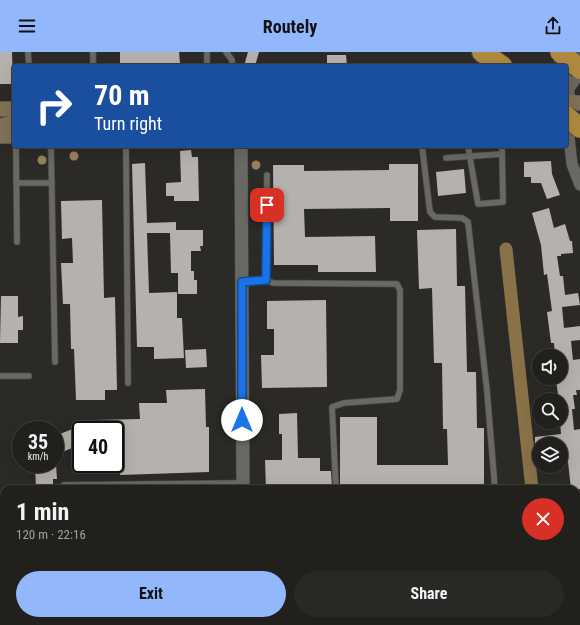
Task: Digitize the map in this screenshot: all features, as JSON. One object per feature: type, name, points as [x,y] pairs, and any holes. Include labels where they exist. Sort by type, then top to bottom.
[{"type":"highway","points":[[482,52],[499,64]]},
{"type":"highway","points":[[560,52],[580,68]]},
{"type":"main road","points":[[0,109],[12,109]]},
{"type":"main road","points":[[0,126],[12,123]]},
{"type":"main road","points":[[0,136],[12,136]]},
{"type":"street","points":[[560,52],[560,64]]},
{"type":"street","points":[[576,52],[576,77],[571,111],[572,164],[580,185]]},
{"type":"street","points":[[241,148],[243,485]]},
{"type":"lane","points":[[28,52],[29,64]]},
{"type":"lane","points":[[93,52],[94,64]]},
{"type":"lane","points":[[207,52],[207,64]]},
{"type":"lane","points":[[226,52],[232,60],[232,64]]},
{"type":"lane","points":[[16,148],[17,242]]},
{"type":"lane","points":[[51,148],[55,362]]},
{"type":"lane","points":[[126,148],[128,383]]},
{"type":"lane","points":[[422,148],[430,212],[435,217],[462,218],[468,222],[487,391],[495,485]]},
{"type":"lane","points":[[468,148],[478,204],[503,202],[502,148]]},
{"type":"lane","points":[[446,158],[502,154]]},
{"type":"lane","points":[[266,280],[267,175]]},
{"type":"lane","points":[[16,183],[52,183]]},
{"type":"lane","points":[[242,282],[266,280],[273,284],[398,284],[400,290],[400,390],[397,399],[344,403],[332,407],[336,485]]},
{"type":"lane","points":[[0,376],[29,376]]},
{"type":"building","points":[[0,52],[12,52],[12,84],[0,84]]},
{"type":"building","points":[[120,52],[179,52],[180,63],[120,64]]},
{"type":"building","points":[[248,52],[259,52],[256,64],[245,64]]},
{"type":"building","points":[[327,55],[346,55],[347,64],[327,64]]},
{"type":"building","points":[[191,150],[192,157],[198,157],[199,201],[174,201],[174,196],[166,196],[166,183],[181,182],[180,151]]},
{"type":"building","points":[[551,161],[552,174],[560,195],[547,199],[541,183],[531,183],[531,177],[524,177],[524,162]]},
{"type":"building","points":[[145,163],[147,223],[176,222],[176,230],[203,230],[203,246],[200,246],[201,251],[191,251],[191,271],[194,271],[194,280],[197,280],[197,294],[178,294],[178,273],[171,273],[170,233],[147,233],[149,293],[177,292],[177,318],[182,318],[184,358],[154,359],[154,347],[137,347],[132,164]]},
{"type":"building","points":[[389,164],[418,164],[418,221],[390,221],[390,208],[304,209],[305,237],[375,236],[376,272],[318,272],[318,265],[274,265],[273,165],[304,165],[304,171],[389,170]]},
{"type":"building","points":[[464,169],[466,193],[438,196],[436,172]]},
{"type":"building","points":[[102,200],[104,298],[115,297],[117,390],[105,390],[105,400],[76,400],[74,349],[71,349],[70,304],[63,304],[61,263],[73,263],[72,238],[62,239],[61,201]]},
{"type":"building","points":[[549,208],[554,228],[565,224],[570,241],[572,241],[573,253],[561,254],[561,256],[557,256],[560,276],[563,276],[565,295],[578,293],[580,305],[562,307],[564,328],[580,326],[580,340],[571,341],[573,360],[580,359],[580,390],[576,390],[577,395],[573,395],[575,409],[572,409],[574,430],[580,429],[580,485],[571,485],[568,462],[568,437],[535,437],[561,434],[561,429],[568,429],[568,393],[558,393],[557,385],[568,385],[568,349],[554,349],[554,343],[551,343],[547,312],[552,311],[547,274],[544,275],[541,245],[532,213]]},
{"type":"building","points":[[456,229],[457,286],[465,286],[467,372],[476,372],[477,428],[484,428],[484,485],[340,485],[340,417],[377,417],[377,465],[448,465],[447,429],[443,429],[442,363],[434,363],[432,288],[419,289],[417,230]]},
{"type":"building","points":[[1,296],[18,296],[18,317],[23,316],[23,330],[18,330],[18,343],[0,343]]},
{"type":"building","points":[[326,300],[327,387],[262,388],[261,355],[274,355],[274,329],[267,329],[267,301]]},
{"type":"building","points":[[206,349],[207,367],[186,368],[185,350]]},
{"type":"building","points":[[205,389],[206,427],[209,427],[209,472],[120,475],[120,473],[124,473],[124,421],[92,421],[140,419],[139,403],[167,403],[166,390]]},
{"type":"building","points":[[297,413],[298,458],[320,458],[320,471],[331,471],[332,485],[266,485],[265,460],[282,460],[282,434],[279,434],[279,414]]},
{"type":"building","points":[[72,429],[72,448],[64,451],[64,432]]},
{"type":"building","points":[[35,473],[57,473],[57,479],[53,479],[53,485],[36,485]]},
{"type":"waterway","points":[[506,249],[532,485]]},
{"type":"route","points":[[242,420],[242,282],[266,280],[267,205]]}]
